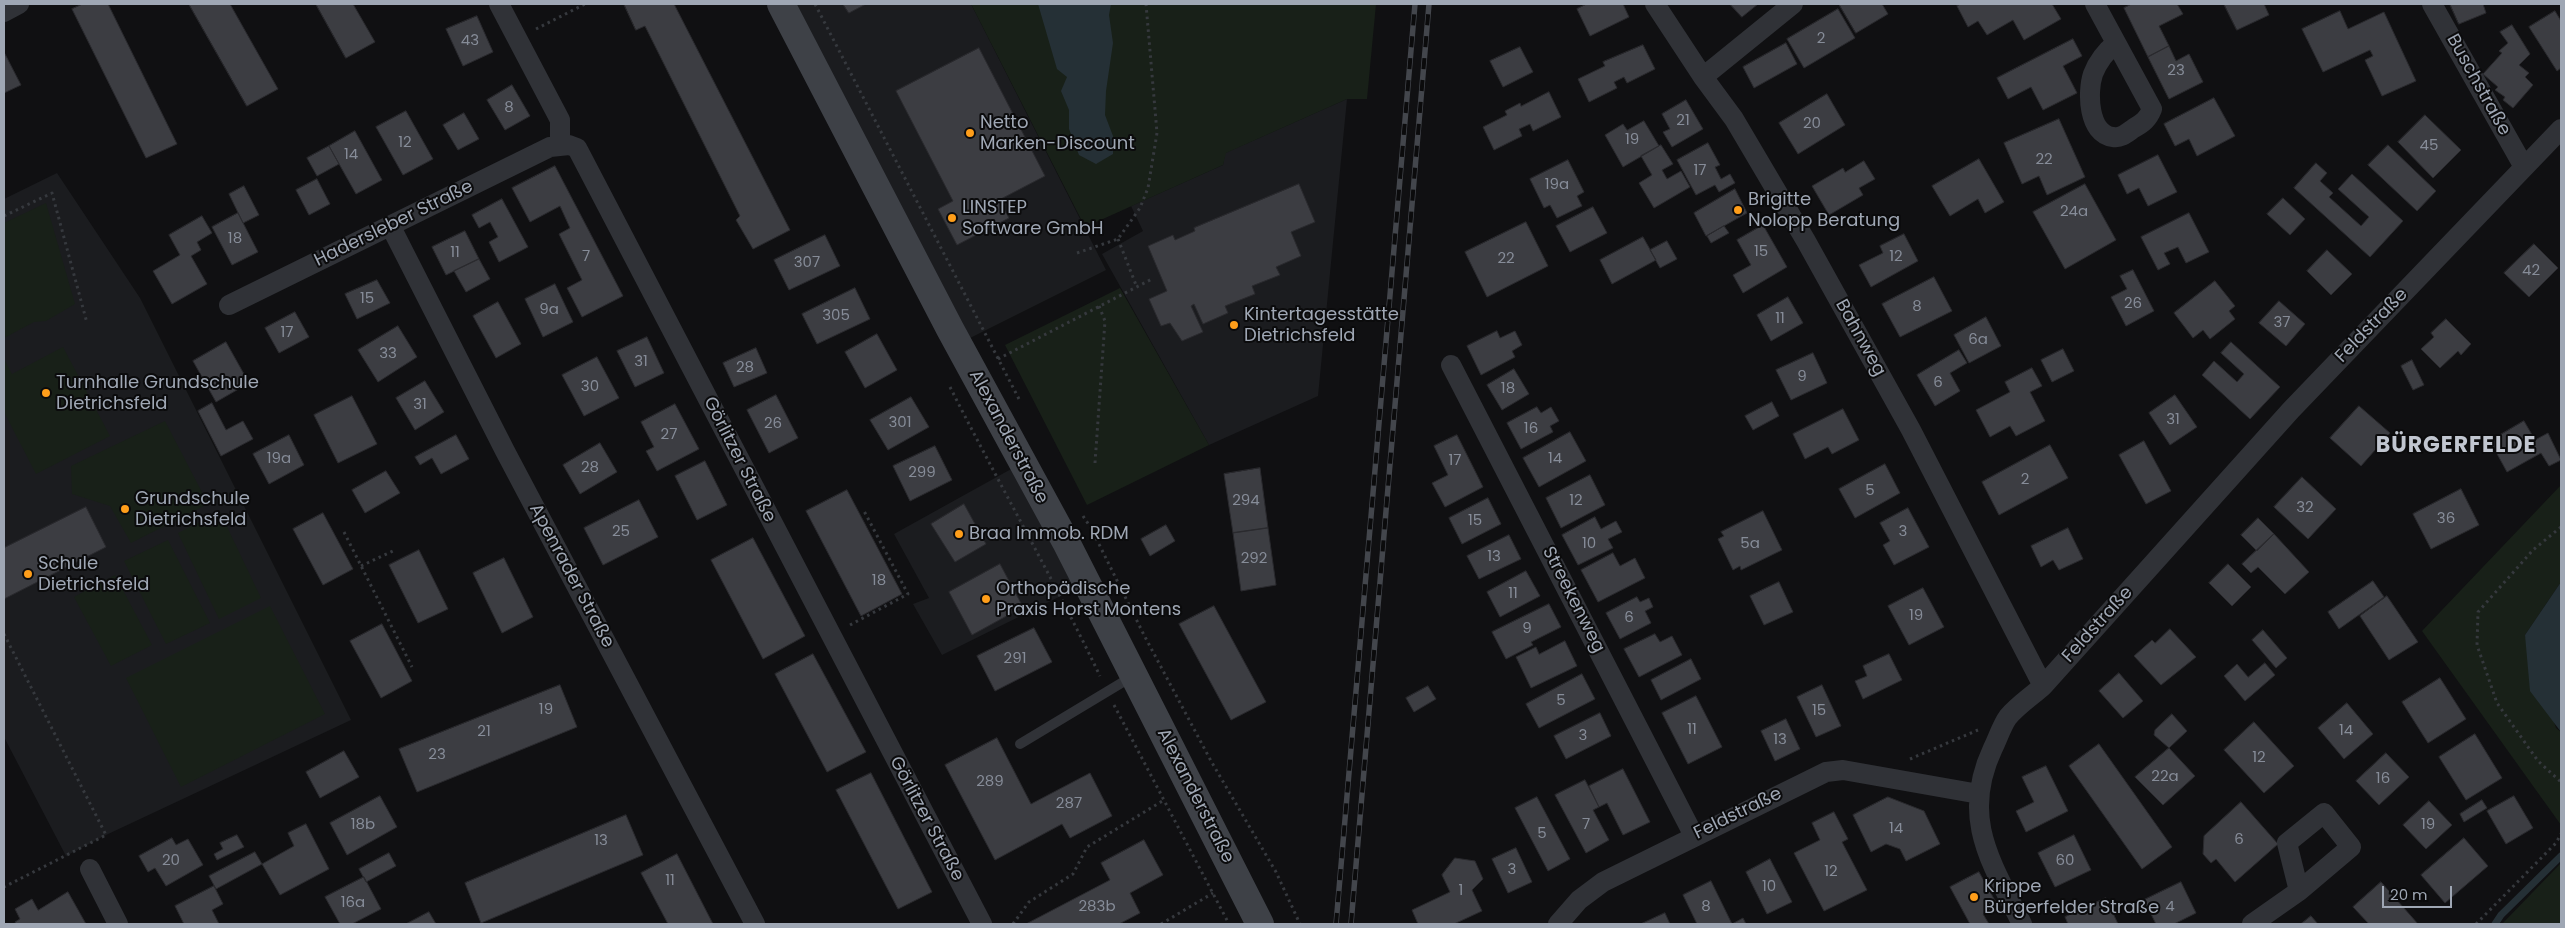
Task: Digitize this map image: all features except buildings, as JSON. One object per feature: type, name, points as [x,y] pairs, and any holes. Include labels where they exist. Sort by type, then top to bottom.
[{"type":"main road","name":"Alexanderstraße","points":[[781,4],[973,372],[1066,542],[1260,924]]},
{"type":"street","points":[[4,12],[19,4]]},
{"type":"street","points":[[499,4],[560,120],[560,144]]},
{"type":"street","name":"Bahnweg","points":[[1655,4],[1702,77],[1734,119],[1806,241],[1911,430],[2043,686]]},
{"type":"street","points":[[1702,77],[1793,4]]},
{"type":"street","points":[[2095,4],[2116,43]]},
{"type":"street","name":"Buschstraße","points":[[2432,4],[2524,166]]},
{"type":"street","name":"Feldstraße","points":[[1558,924],[1579,900],[1603,882],[1694,836],[1835,769],[1979,794],[1986,762],[2008,717],[2043,686],[2288,414],[2561,129]]},
{"type":"street","name":"Hadersleber Straße","points":[[229,305],[550,147],[560,144]]},
{"type":"street","name":"Görlitzer Straße","points":[[560,144],[570,144],[577,148],[583,156],[830,636],[982,924]]},
{"type":"street","name":"Apenrader Straße","points":[[391,226],[523,486],[754,924]]},
{"type":"street","name":"Streekenweg","points":[[1451,365],[1694,836]]},
{"type":"street","points":[[1979,794],[1978,821],[1989,860],[2022,924]]},
{"type":"street","points":[[90,869],[118,924]]},
{"type":"street","points":[[2252,924],[2299,891]]},
{"type":"lane","points":[[1020,744],[1134,675]]},
{"type":"path","points":[[517,39],[585,4]]},
{"type":"path","points":[[815,4],[1021,402]]},
{"type":"path","points":[[1077,253],[1118,239],[1140,208],[1148,188],[1157,133],[1146,4]]},
{"type":"path","points":[[4,216],[52,193],[87,323]]},
{"type":"path","points":[[1118,239],[1136,285]]},
{"type":"path","points":[[973,372],[1136,285],[1152,279]]},
{"type":"path","points":[[1095,464],[1105,321],[1099,306]]},
{"type":"path","points":[[830,636],[908,594],[864,512]]},
{"type":"path","points":[[1080,512],[1091,528],[1144,635],[1211,761],[1276,872],[1300,924]]},
{"type":"path","points":[[2561,527],[2533,550],[2478,612],[2477,645],[2496,703],[2538,762],[2561,782]]},
{"type":"path","points":[[344,532],[412,667]]},
{"type":"path","points":[[361,566],[393,551]]},
{"type":"path","points":[[4,634],[106,835],[4,887]]},
{"type":"path","points":[[1909,759],[2008,717]]},
{"type":"path","points":[[1013,924],[1029,902],[1073,874],[1088,847],[1164,800]]},
{"type":"path","points":[[2476,924],[2556,843],[2561,834]]},
{"type":"path","points":[[1161,924],[1213,893],[1229,924]]},
{"type":"shaded area","points":[[781,4],[971,4],[1106,270],[958,344]]},
{"type":"shaded area","points":[[971,4],[1376,4],[1367,99],[1347,99],[1226,153],[1223,165],[1085,227]]},
{"type":"shaded area","points":[[1038,4],[1111,4],[1109,15],[1113,43],[1106,91],[1105,115],[1113,136],[1113,154],[1096,164],[1079,155],[1069,129],[1069,110],[1061,91],[1067,77],[1057,69]]},
{"type":"shaded area","name":"Kintertagesstätte Dietrichsfeld","points":[[1347,99],[1318,396],[1209,445],[1102,254],[1143,231],[1131,206],[1223,165],[1225,153]]},
{"type":"shaded area","name":"Grundschule Dietrichsfeld","points":[[57,173],[140,298],[351,720],[106,835],[66,856],[4,737],[4,199]]},
{"type":"shaded area","points":[[46,203],[75,304],[46,321],[34,322],[4,338],[4,223]]},
{"type":"shaded area","points":[[1120,288],[1209,445],[1087,505],[1005,345]]},
{"type":"shaded area","name":"Turnhalle Grundschule Dietrichsfeld","points":[[63,347],[110,436],[36,474],[4,412],[4,359],[12,374]]},
{"type":"shaded area","points":[[165,421],[208,504],[131,543],[110,506],[72,494],[71,466]]},
{"type":"shaded area","points":[[1022,463],[1087,583],[942,655],[913,604],[929,598],[894,534]]},
{"type":"shaded area","points":[[2561,485],[2561,582],[2525,635],[2556,728],[2561,732],[2561,825],[2422,631]]},
{"type":"shaded area","points":[[220,512],[261,598],[219,619],[178,533]]},
{"type":"shaded area","points":[[168,540],[210,623],[166,644],[124,561]]},
{"type":"shaded area","points":[[115,575],[152,645],[111,666],[74,597]]},
{"type":"shaded area","points":[[2561,582],[2561,732],[2530,691],[2525,635]]},
{"type":"shaded area","points":[[270,606],[325,714],[181,787],[126,678]]},
{"type":"shaded area","points":[[2561,863],[2561,924],[2502,924]]},
{"type":"waterway","points":[[2495,924],[2501,915],[2561,856]]},
{"type":"railway","points":[[1336,924],[1415,4]]},
{"type":"railway","points":[[1351,924],[1429,4]]},
{"type":"place","name":"Netto Marken-Discount","points":[[970,133]]},
{"type":"place","name":"Brigitte Nolopp Beratung","points":[[1738,210]]},
{"type":"place","name":"LINSTEP Software GmbH","points":[[952,218]]},
{"type":"place","name":"Kintertagesstätte Dietrichsfeld","points":[[1234,325]]},
{"type":"place","name":"Turnhalle Grundschule Dietrichsfeld","points":[[46,393]]},
{"type":"place","name":"Grundschule Dietrichsfeld","points":[[125,509]]},
{"type":"place","name":"Braa Immob. RDM","points":[[959,534]]},
{"type":"place","name":"Schule Dietrichsfeld","points":[[28,574]]},
{"type":"place","name":"Orthopädische Praxis Horst Montens","points":[[986,599]]},
{"type":"place","name":"Krippe Bürgerfelder Straße","points":[[1974,897]]},
{"type":"district","name":"BÜRGERFELDE","points":[[2456,446]]}]
